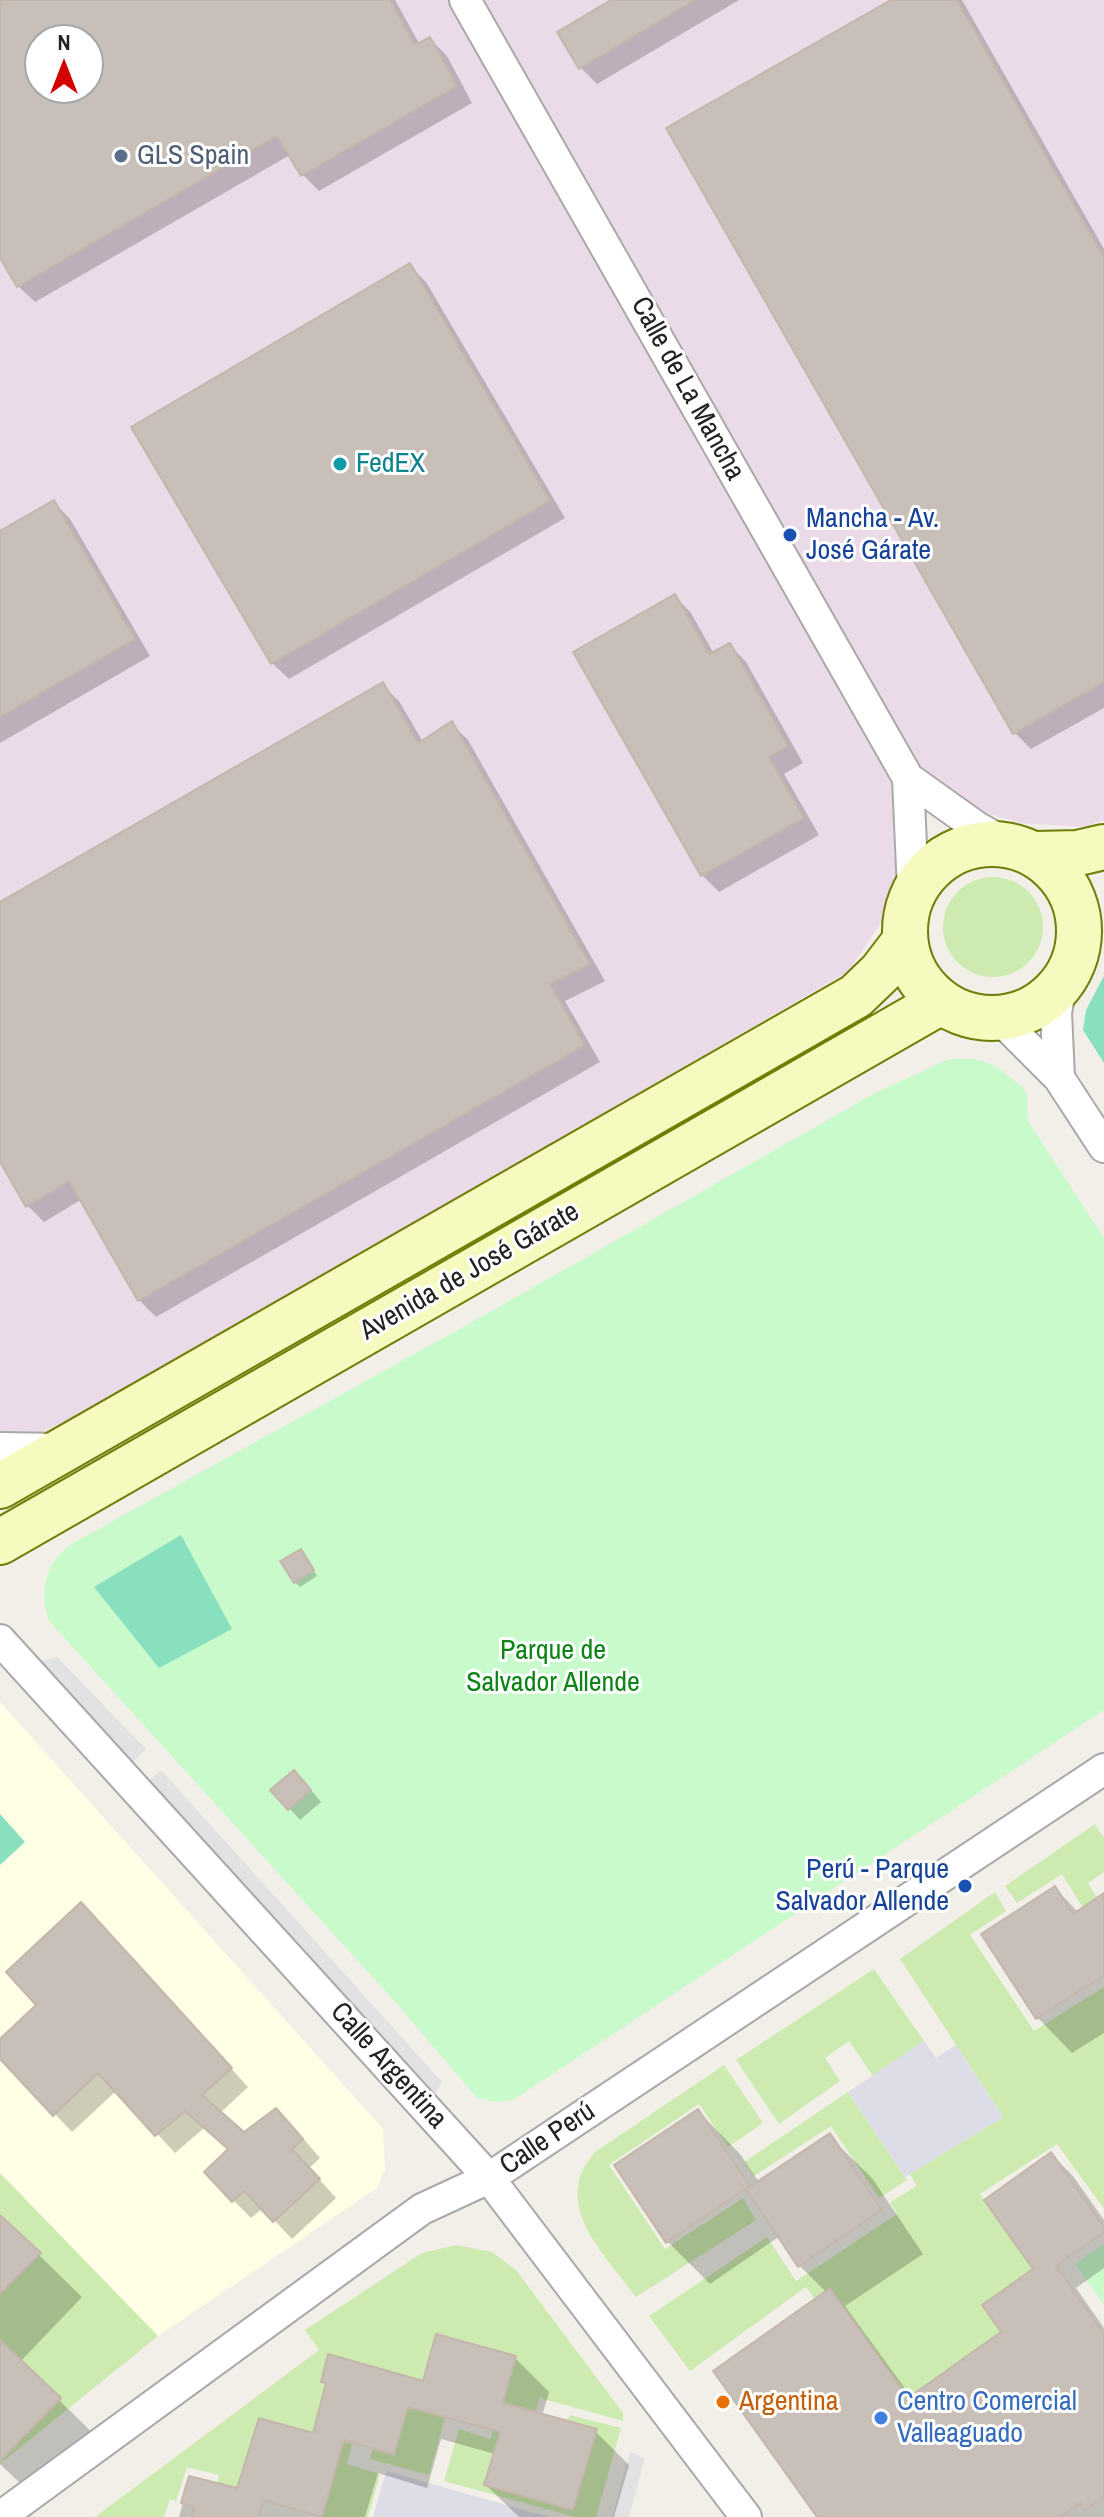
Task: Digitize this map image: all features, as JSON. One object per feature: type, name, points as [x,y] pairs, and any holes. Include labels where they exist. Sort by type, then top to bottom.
[{"type":"main road","points":[[1021,849],[1059,874],[1074,900],[1092,921],[1062,983],[1045,1001],[1023,1013],[999,1018],[968,1016],[941,1002],[916,976],[904,942],[905,916],[913,891],[929,869],[952,852],[978,844],[1078,853],[1104,847]]},
{"type":"main road","name":"Avenida de José Gárate","points":[[0,1486],[856,996],[881,972],[904,942]]},
{"type":"main road","name":"Avenida de José Gárate","points":[[0,1542],[941,1002]]},
{"type":"street","name":"Calle de La Mancha","points":[[465,0],[908,778],[978,828],[1021,849]]},
{"type":"street","name":"Calle de La Mancha","points":[[908,778],[913,891]]},
{"type":"street","points":[[1059,1078],[1056,1012],[1062,983]]},
{"type":"street","points":[[999,1018],[1059,1078],[1104,1147]]},
{"type":"street","points":[[0,1448],[64,1449]]},
{"type":"street","name":"Calle Argentina","points":[[0,1640],[489,2178],[746,2517]]},
{"type":"street","name":"Calle Perú","points":[[0,2517],[422,2209],[489,2178],[1104,1769]]},
{"type":"shaded area","points":[[0,0],[1104,0],[1104,820],[1084,827],[1020,823],[978,811],[950,794],[902,819],[900,862],[891,907],[849,971],[94,1408],[41,1433],[0,1434]]},
{"type":"shaded area","points":[[57,1657],[146,1749],[129,1766],[35,1663]]},
{"type":"shaded area","points":[[0,1702],[383,2129],[385,2169],[377,2188],[158,2336],[0,2173]]},
{"type":"shaded area","points":[[161,1770],[442,2082],[432,2101],[145,1784]]},
{"type":"shaded area","points":[[924,2041],[936,2058],[956,2045],[1003,2117],[905,2177],[848,2092]]},
{"type":"shaded area","points":[[630,2452],[645,2458],[629,2517],[612,2517]]},
{"type":"shaded area","points":[[386,2471],[531,2512],[551,2517],[373,2517]]},
{"type":"green space","points":[[993,877],[1012,881],[1028,892],[1039,908],[1043,927],[1039,946],[1028,962],[1012,973],[993,977],[974,973],[958,962],[947,946],[943,927],[947,908],[958,892],[974,881]]},
{"type":"green space","points":[[1104,976],[1104,1063],[1083,1030],[1086,1010]]},
{"type":"green space","name":"Parque de Salvador Allende","points":[[949,1059],[975,1059],[994,1065],[1023,1087],[1027,1094],[1028,1121],[1104,1238],[1104,1710],[513,2100],[496,2102],[477,2098],[398,2005],[49,1621],[44,1598],[51,1566],[75,1542],[474,1321],[877,1092]]},
{"type":"green space","points":[[181,1535],[232,1629],[159,1668],[94,1587]]},
{"type":"green space","points":[[0,1814],[25,1842],[0,1865]]},
{"type":"green space","points":[[1095,1824],[1104,1838],[1104,1872],[1088,1883],[1104,1909],[1104,1942],[1062,1874],[1017,1903],[1005,1886]]},
{"type":"green space","points":[[995,1892],[1006,1911],[970,1935],[1034,2031],[1104,1987],[1104,2209],[1057,2144],[980,2194],[1039,2278],[998,2294],[982,2305],[1039,2386],[908,2398],[831,2289],[815,2299],[806,2287],[690,2371],[649,2316],[767,2237],[796,2281],[897,2214],[890,2202],[917,2186],[910,2174],[1003,2117],[900,1959]]},
{"type":"green space","points":[[874,1969],[924,2041],[873,2076],[849,2041],[825,2058],[840,2081],[779,2124],[736,2060]]},
{"type":"green space","points":[[724,2065],[763,2123],[728,2147],[699,2104],[609,2165],[665,2249],[743,2198],[756,2220],[636,2297],[587,2228],[578,2191],[582,2171],[595,2152]]},
{"type":"green space","points":[[848,2092],[907,2180],[879,2198],[831,2126],[754,2176],[744,2162]]},
{"type":"green space","points":[[0,2173],[158,2336],[0,2464],[16,2442],[61,2398],[0,2340],[0,2294],[41,2253],[0,2214]]},
{"type":"green space","points":[[1104,2244],[1104,2305],[1075,2264]]},
{"type":"green space","points":[[456,2245],[492,2252],[516,2270],[623,2413],[623,2421],[540,2398],[535,2412],[494,2400],[516,2356],[436,2334],[429,2360],[439,2364],[430,2383],[353,2373],[356,2362],[329,2354],[321,2381],[333,2385],[321,2404],[313,2433],[307,2431],[305,2439],[295,2428],[259,2418],[251,2445],[251,2466],[243,2464],[232,2503],[213,2495],[219,2475],[187,2467],[176,2501],[170,2499],[164,2517],[95,2517],[319,2350],[305,2330],[422,2253]]},
{"type":"green space","points":[[397,2404],[445,2418],[429,2475],[370,2459],[373,2449],[394,2455]]},
{"type":"green space","points":[[570,2415],[621,2428],[596,2517],[575,2517],[444,2481],[459,2429],[490,2439],[493,2430],[504,2434],[484,2485],[522,2496]]},
{"type":"green space","points":[[341,2441],[352,2444],[347,2464],[380,2474],[368,2517],[322,2517]]},
{"type":"building","name":"GLS Spain","points":[[0,0],[390,0],[415,45],[430,37],[457,86],[301,176],[277,136],[17,287],[0,258]]},
{"type":"building","points":[[611,0],[695,0],[579,69],[557,32]]},
{"type":"building","points":[[891,0],[957,0],[1104,258],[1104,682],[1013,734],[666,128]]},
{"type":"building","name":"FedEX","points":[[410,263],[550,501],[271,664],[131,427]]},
{"type":"building","points":[[54,500],[135,639],[0,717],[0,531]]},
{"type":"building","points":[[675,594],[709,654],[730,643],[788,746],[769,757],[804,818],[701,876],[573,652]]},
{"type":"building","points":[[383,682],[418,743],[452,721],[590,964],[550,984],[585,1045],[138,1301],[69,1181],[26,1207],[0,1162],[0,902]]},
{"type":"building","points":[[301,1549],[314,1570],[294,1583],[280,1561]]},
{"type":"building","points":[[294,1770],[311,1790],[288,1810],[270,1790]]},
{"type":"building","points":[[1055,1886],[1073,1914],[1104,1893],[1104,1975],[1036,2019],[981,1934]]},
{"type":"building","points":[[81,1902],[232,2068],[202,2095],[244,2132],[276,2108],[303,2139],[292,2149],[320,2179],[273,2222],[244,2191],[232,2202],[204,2172],[228,2149],[185,2111],[155,2136],[98,2073],[53,2116],[0,2059],[0,2039],[36,2005],[6,1972]]},
{"type":"building","points":[[698,2109],[750,2186],[666,2243],[614,2165]]},
{"type":"building","points":[[830,2133],[882,2210],[798,2267],[746,2189]]},
{"type":"building","name":"Centro Comercial Valleaguado","points":[[1051,2152],[1104,2227],[1104,2232],[1056,2266],[1104,2334],[1104,2497],[1085,2510],[1080,2503],[1060,2517],[817,2517],[713,2371],[830,2288],[908,2398],[1001,2332],[982,2305],[1033,2269],[984,2200]]},
{"type":"building","points":[[0,2215],[41,2253],[0,2294]]},
{"type":"building","points":[[436,2334],[516,2356],[503,2403],[597,2429],[573,2510],[484,2485],[500,2432],[408,2407],[394,2455],[344,2440],[322,2517],[263,2500],[259,2517],[191,2517],[194,2507],[181,2503],[189,2476],[237,2488],[259,2418],[313,2433],[326,2383],[321,2382],[328,2354],[423,2381]]},
{"type":"building","points":[[0,2340],[61,2398],[0,2461]]},
{"type":"place","name":"GLS Spain","points":[[121,156]]},
{"type":"place","name":"FedEX","points":[[340,464]]},
{"type":"place","name":"Mancha - Av. José Gárate","points":[[790,535]]},
{"type":"place","name":"Perú - Parque Salvador Allende","points":[[965,1886]]},
{"type":"place","name":"Argentina","points":[[723,2402]]},
{"type":"place","name":"Centro Comercial Valleaguado","points":[[881,2418]]}]
